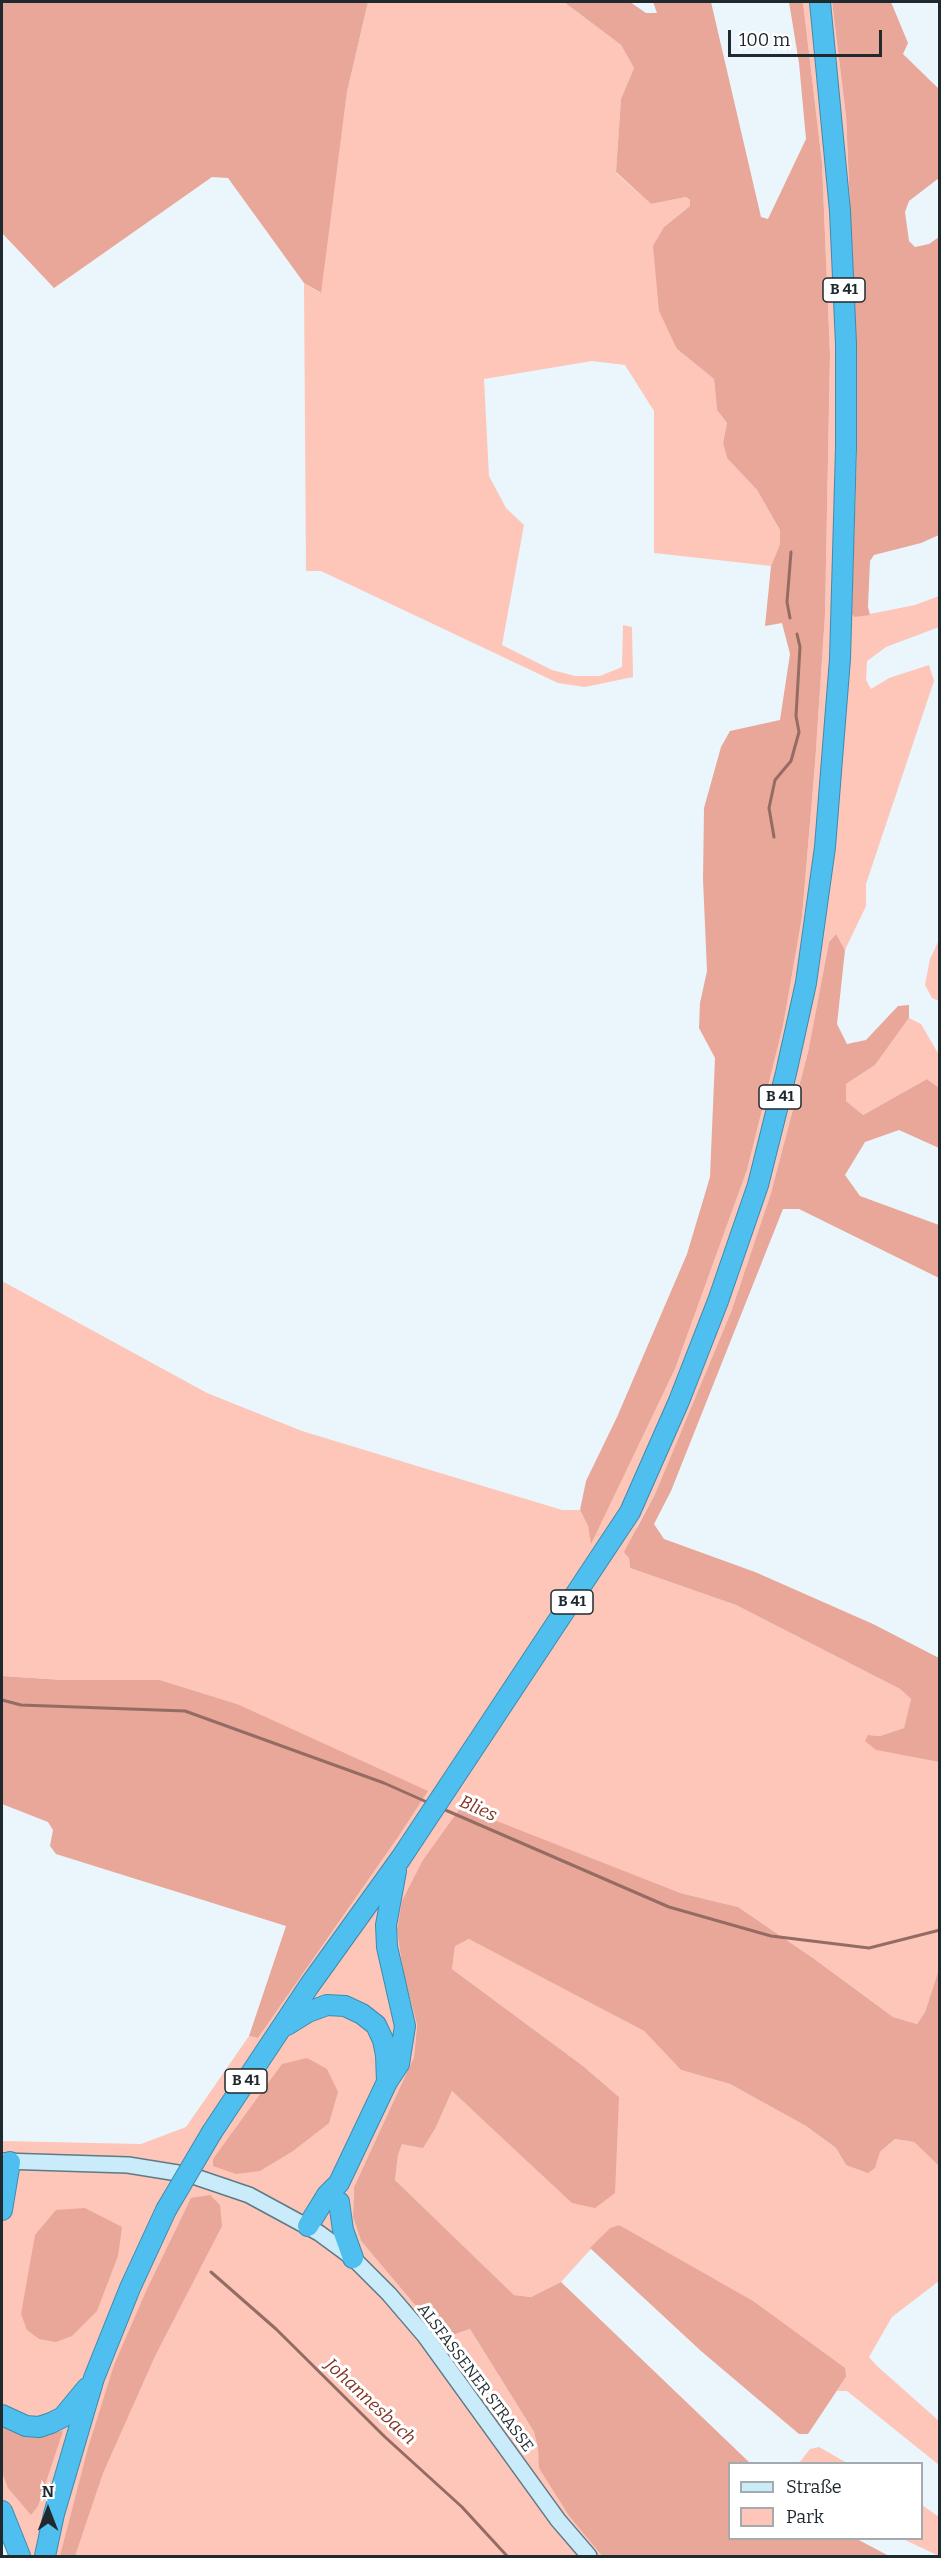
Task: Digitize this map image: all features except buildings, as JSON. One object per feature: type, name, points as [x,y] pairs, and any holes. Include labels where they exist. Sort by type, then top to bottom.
[{"type":"highway","name":"B 41","points":[[45,2556],[54,2514],[94,2378],[130,2288],[166,2210],[212,2132],[279,2030],[399,1862],[630,1512],[679,1401],[718,1301],[758,1185],[806,983],[824,857],[840,659],[846,344],[839,199],[820,2]]},
{"type":"highway","points":[[314,2229],[339,2193],[387,2082],[399,2064],[405,2026],[387,1947],[386,1925],[399,1862]]},
{"type":"highway","points":[[279,2030],[308,2012],[327,2005],[345,2006],[362,2014],[376,2025],[383,2040],[387,2082]]},
{"type":"highway","points":[[2,2210],[6,2162]]},
{"type":"highway","points":[[339,2193],[343,2230],[352,2259]]},
{"type":"highway","points":[[2,2415],[26,2426],[39,2427],[51,2424],[73,2407],[94,2378]]},
{"type":"highway","points":[[2,2511],[20,2556]]},
{"type":"main road","name":"ALSFASSENER STRASSE","points":[[6,2162],[128,2165],[190,2175],[249,2195],[314,2229],[352,2259],[389,2294],[425,2336],[558,2520],[589,2556]]},
{"type":"green space","points":[[368,2],[564,2],[621,45],[634,68],[621,99],[616,173],[651,204],[686,197],[690,200],[690,206],[664,227],[677,349],[714,379],[717,410],[727,423],[723,443],[727,458],[757,490],[780,530],[780,544],[771,566],[654,553],[654,411],[625,365],[592,361],[484,379],[489,476],[506,508],[524,525],[502,645],[552,670],[575,676],[600,676],[622,667],[623,625],[632,627],[633,677],[585,687],[558,683],[321,571],[306,571],[304,283],[320,293],[347,92]]},
{"type":"green space","points":[[803,2],[832,2],[846,116],[856,344],[855,617],[915,605],[939,596],[939,627],[886,647],[867,661],[866,680],[871,689],[889,678],[929,665],[934,681],[866,884],[866,906],[845,950],[836,934],[829,942],[808,1052],[771,1193],[731,1312],[655,1494],[637,1526],[629,1558],[630,1568],[736,1605],[900,1689],[911,1699],[904,1728],[880,1736],[868,1735],[877,1750],[939,1762],[939,1969],[925,2012],[917,2024],[893,2017],[813,1958],[738,1907],[680,1893],[397,1931],[403,1971],[417,2025],[414,2057],[354,2187],[353,2217],[361,2241],[437,2331],[447,2337],[470,2329],[534,2432],[540,2468],[569,2516],[602,2556],[8,2556],[2,2533],[2,2141],[141,2144],[186,2127],[249,2036],[258,2038],[396,1840],[237,1704],[160,1680],[63,1680],[2,1676],[2,1281],[207,1393],[302,1431],[562,1510],[580,1510],[588,1526],[591,1542],[675,1369],[747,1170],[783,1026],[802,917],[825,615],[830,354],[822,163]]},
{"type":"green space","points":[[939,940],[940,1001],[932,998],[925,985],[930,959]]},
{"type":"green space","points":[[909,1018],[921,1024],[939,1055],[939,1089],[927,1079],[863,1115],[846,1101],[846,1084],[875,1065]]},
{"type":"green space","points":[[470,1939],[644,2031],[681,2070],[730,2084],[806,2126],[836,2148],[846,2165],[875,2167],[880,2152],[895,2139],[914,2142],[939,2166],[939,2281],[892,2317],[869,2357],[939,2421],[939,2465],[847,2391],[837,2391],[846,2377],[619,2225],[610,2228],[561,2282],[531,2297],[514,2295],[395,2180],[402,2143],[436,2127],[452,2091],[479,2116],[619,2097],[583,2066],[452,1969],[455,1945]]},
{"type":"green space","points":[[819,2447],[845,2462],[800,2462],[810,2449]]},
{"type":"green space","points":[[923,2506],[939,2517],[939,2556],[905,2540],[923,2540]]},
{"type":"shaded area","points":[[2,2],[368,2],[347,92],[321,293],[304,283],[228,178],[212,177],[54,288],[2,233]]},
{"type":"shaded area","points":[[564,2],[630,2],[646,13],[657,13],[653,2],[711,2],[761,217],[768,219],[806,139],[799,63],[789,2],[803,2],[822,163],[830,354],[825,615],[815,764],[802,917],[783,1026],[747,1170],[675,1369],[591,1544],[588,1526],[580,1510],[586,1481],[617,1417],[687,1254],[710,1177],[715,1058],[699,1028],[700,1003],[707,971],[703,879],[704,808],[721,747],[730,731],[780,720],[790,654],[782,623],[765,626],[771,566],[780,544],[780,530],[757,490],[727,458],[723,443],[727,423],[717,410],[714,379],[677,349],[659,311],[653,246],[664,227],[690,206],[690,200],[686,197],[651,204],[616,172],[621,99],[634,68],[621,45]]},
{"type":"shaded area","points":[[832,2],[891,2],[908,43],[903,54],[940,90],[939,178],[909,201],[905,212],[909,241],[915,247],[929,244],[939,237],[939,535],[921,543],[874,555],[870,561],[868,607],[870,615],[855,617],[852,614],[857,446],[856,344],[846,116]]},
{"type":"shaded area","points":[[836,934],[845,950],[837,1024],[847,1044],[866,1040],[898,1006],[909,1005],[909,1018],[875,1065],[846,1084],[846,1101],[863,1115],[927,1079],[940,1089],[939,1148],[899,1130],[865,1142],[845,1175],[860,1196],[939,1225],[939,1278],[799,1209],[783,1209],[671,1491],[654,1524],[664,1539],[755,1572],[873,1624],[939,1658],[939,1762],[876,1750],[865,1741],[868,1735],[880,1736],[904,1728],[911,1699],[900,1689],[736,1605],[630,1568],[629,1558],[624,1552],[655,1494],[731,1312],[771,1193],[808,1052],[829,942]]},
{"type":"shaded area","points":[[2,1676],[63,1680],[160,1680],[237,1704],[428,1791],[258,2038],[249,2036],[286,1926],[56,1854],[50,1846],[53,1830],[48,1822],[2,1804]]},
{"type":"shaded area","points":[[461,1807],[680,1893],[738,1907],[813,1958],[893,2017],[917,2024],[925,2012],[939,1969],[939,2166],[914,2142],[895,2139],[880,2152],[875,2168],[868,2173],[846,2165],[836,2148],[806,2126],[730,2084],[681,2070],[644,2031],[469,1939],[455,1946],[452,1969],[583,2066],[619,2097],[615,2193],[595,2208],[572,2203],[452,2091],[436,2127],[423,2148],[402,2144],[398,2155],[395,2180],[514,2295],[531,2297],[561,2282],[749,2462],[728,2462],[728,2540],[859,2540],[889,2556],[602,2556],[569,2516],[539,2468],[534,2432],[470,2329],[447,2337],[437,2331],[361,2241],[353,2217],[354,2187],[414,2057],[417,2025],[403,1971],[397,1931],[402,1901],[423,1860]]},
{"type":"shaded area","points":[[307,2058],[327,2069],[338,2092],[329,2123],[293,2151],[260,2171],[236,2174],[213,2166],[213,2159],[282,2064]]},
{"type":"shaded area","points":[[210,2195],[220,2205],[222,2226],[155,2356],[103,2473],[75,2556],[60,2556],[88,2448],[114,2365],[147,2289],[191,2198]]},
{"type":"shaded area","points":[[85,2208],[122,2227],[118,2256],[97,2311],[72,2336],[56,2342],[39,2339],[27,2330],[21,2314],[35,2235],[56,2210]]},
{"type":"shaded area","points":[[619,2225],[753,2301],[845,2368],[846,2377],[808,2434],[799,2434],[701,2351],[590,2248],[610,2228]]},
{"type":"shaded area","points":[[2,2427],[25,2436],[63,2431],[38,2506],[31,2515],[8,2488],[2,2472]]},
{"type":"waterway","points":[[790,618],[787,602],[791,552]]},
{"type":"waterway","points":[[774,837],[769,808],[775,780],[791,761],[799,732],[796,716],[800,647],[797,634]]},
{"type":"waterway","name":"Blies","points":[[2,1700],[21,1705],[185,1711],[384,1783],[429,1803]]},
{"type":"waterway","name":"Blies","points":[[443,1809],[669,1907],[771,1936],[869,1948],[940,1930]]},
{"type":"waterway","name":"Johannesbach","points":[[211,2272],[276,2329],[385,2437],[462,2507],[507,2556]]}]
